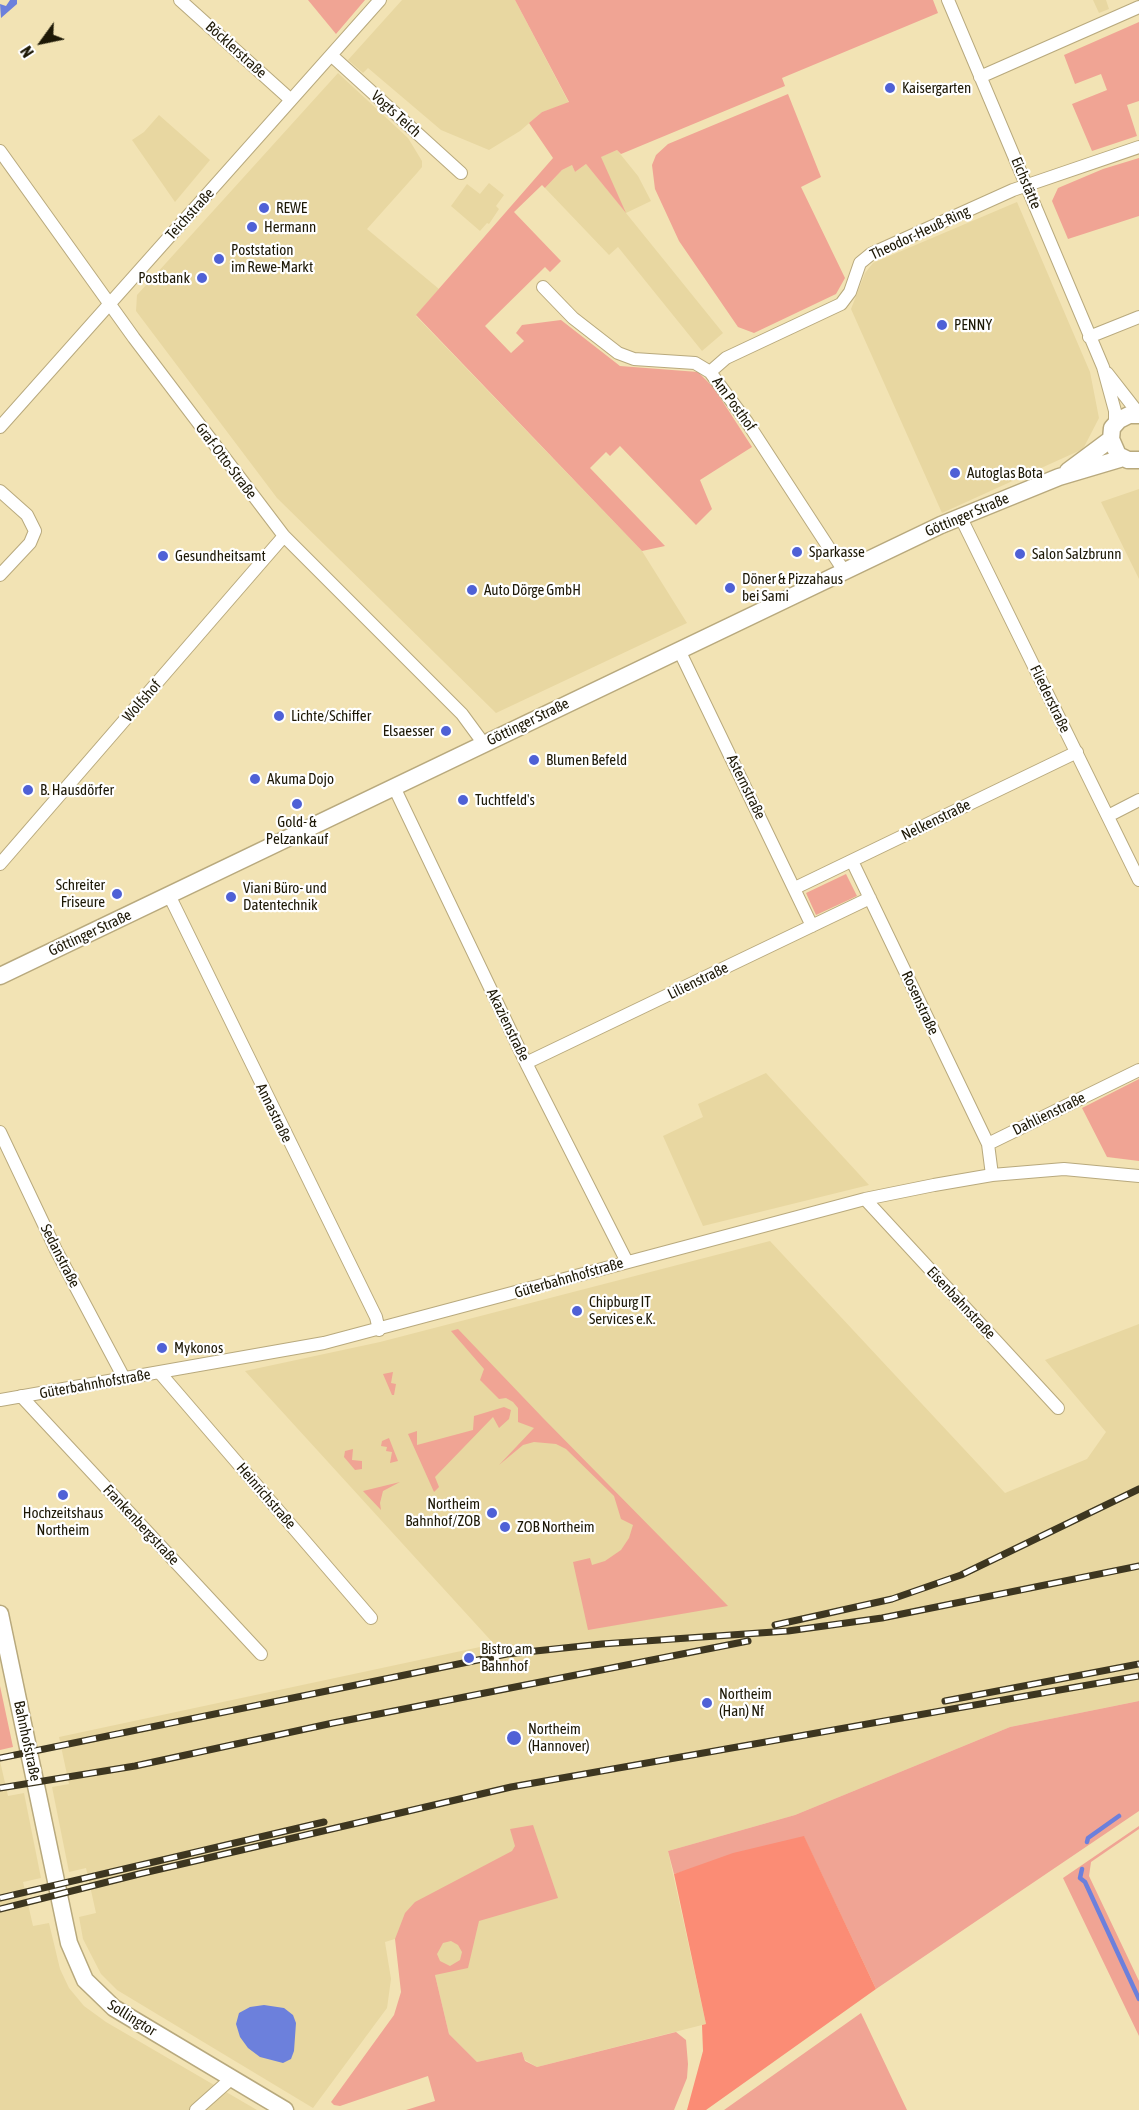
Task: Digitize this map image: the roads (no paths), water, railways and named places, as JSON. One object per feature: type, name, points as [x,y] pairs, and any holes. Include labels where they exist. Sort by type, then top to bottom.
[{"type":"main road","name":"Göttinger Straße","points":[[1059,477],[1113,432],[1124,417],[1139,415]]},
{"type":"main road","name":"Göttinger Straße","points":[[1113,432],[1114,450],[1131,459]]},
{"type":"main road","name":"Göttinger Straße","points":[[0,976],[844,571],[1059,477],[1131,459]]},
{"type":"main road","name":"Bahnhofstraße","points":[[0,1614],[45,1832]]},
{"type":"main road","name":"Sollingtor","points":[[45,1832],[69,1943],[89,1985],[114,2008],[285,2110]]},
{"type":"street","name":"Böcklerstraße","points":[[180,0],[291,100]]},
{"type":"street","name":"Teichstraße","points":[[0,427],[380,0]]},
{"type":"street","name":"Eichstätte","points":[[948,0],[1103,367],[1115,411],[1113,432]]},
{"type":"street","points":[[981,76],[1139,7]]},
{"type":"street","name":"Vogts Teich","points":[[331,55],[461,172]]},
{"type":"street","name":"Theodor-Heuß-Ring","points":[[710,372],[726,358],[841,304],[850,292],[860,263],[871,254],[1028,186],[1139,147]]},
{"type":"street","name":"Graf-Otto-Straße","points":[[0,152],[109,303],[284,536],[462,714],[483,744]]},
{"type":"street","name":"Am Posthof","points":[[543,288],[573,318],[618,352],[634,358],[695,363],[710,372],[747,422],[844,571]]},
{"type":"street","points":[[1089,337],[1139,317]]},
{"type":"street","name":"Eichstätte","points":[[1103,367],[1139,415]]},
{"type":"street","points":[[0,491],[27,515],[35,531],[30,543],[0,575]]},
{"type":"street","name":"Fliederstraße","points":[[962,518],[1139,880]]},
{"type":"street","name":"Wolfshof","points":[[0,864],[284,536]]},
{"type":"street","name":"Asternstraße","points":[[680,650],[812,926]]},
{"type":"street","name":"Nelkenstraße","points":[[795,888],[1077,752]]},
{"type":"street","name":"Akazienstraße","points":[[394,787],[526,1063],[627,1262]]},
{"type":"street","points":[[1108,816],[1139,800]]},
{"type":"street","name":"Rosenstraße","points":[[852,861],[988,1144]]},
{"type":"street","name":"Annastraße","points":[[169,895],[376,1317],[379,1330]]},
{"type":"street","name":"Lilienstraße","points":[[526,1063],[870,898]]},
{"type":"street","name":"Dahlienstraße","points":[[988,1144],[1139,1070]]},
{"type":"street","name":"Sedanstraße","points":[[0,1132],[56,1250],[124,1378]]},
{"type":"street","points":[[988,1144],[992,1175]]},
{"type":"street","name":"Güterbahnhofstraße","points":[[0,1400],[324,1343],[865,1199],[992,1175],[1064,1169],[1139,1176]]},
{"type":"street","name":"Eisenbahnstraße","points":[[865,1199],[1058,1408]]},
{"type":"street","name":"Heinrichstraße","points":[[160,1373],[371,1618]]},
{"type":"street","name":"Frankenbergstraße","points":[[21,1396],[261,1654]]},
{"type":"street","points":[[196,2110],[232,2078]]},
{"type":"water","points":[[10,0],[17,0],[17,4],[1,18],[0,4],[6,6]]},
{"type":"water","points":[[264,2005],[284,2008],[293,2015],[296,2023],[294,2051],[291,2059],[283,2063],[260,2057],[248,2048],[240,2037],[236,2024],[239,2013],[250,2007]]},
{"type":"waterway","points":[[1087,1842],[1088,1838],[1119,1816]]},
{"type":"waterway","points":[[1082,1869],[1080,1878],[1085,1882],[1139,1999]]},
{"type":"railway","points":[[775,1625],[892,1599],[961,1575],[1139,1489]]},
{"type":"railway","points":[[0,1758],[507,1654],[602,1644],[788,1631],[882,1618],[1139,1566]]},
{"type":"railway","points":[[0,1788],[135,1766],[333,1723],[748,1641]]},
{"type":"railway","points":[[945,1701],[1139,1664]]},
{"type":"railway","points":[[0,1909],[511,1787],[1139,1676]]},
{"type":"railway","points":[[0,1898],[324,1822]]},
{"type":"place","name":"Kaisergarten","points":[[890,88]]},
{"type":"place","name":"REWE","points":[[264,208]]},
{"type":"place","name":"Hermann","points":[[252,227]]},
{"type":"place","name":"Poststation im Rewe-Markt","points":[[219,259]]},
{"type":"place","name":"Postbank","points":[[202,278]]},
{"type":"place","name":"PENNY","points":[[942,325]]},
{"type":"place","name":"Autoglas Bota","points":[[955,473]]},
{"type":"place","name":"Sparkasse","points":[[797,552]]},
{"type":"place","name":"Salon Salzbrunn","points":[[1020,554]]},
{"type":"place","name":"Gesundheitsamt","points":[[163,556]]},
{"type":"place","name":"Döner & Pizzahaus bei Sami","points":[[730,588]]},
{"type":"place","name":"Auto Dörge GmbH","points":[[472,590]]},
{"type":"place","name":"Lichte/Schiffer","points":[[279,716]]},
{"type":"place","name":"Elsaesser","points":[[446,731]]},
{"type":"place","name":"Blumen Befeld","points":[[534,760]]},
{"type":"place","name":"Akuma Dojo","points":[[255,779]]},
{"type":"place","name":"B. Hausdörfer","points":[[28,790]]},
{"type":"place","name":"Tuchtfeld's","points":[[463,800]]},
{"type":"place","name":"Gold- & Pelzankauf","points":[[297,804]]},
{"type":"place","name":"Schreiter Friseure","points":[[117,894]]},
{"type":"place","name":"Viani Büro- und Datentechnik","points":[[231,897]]},
{"type":"place","name":"Chipburg IT Services e.K.","points":[[577,1311]]},
{"type":"place","name":"Mykonos","points":[[162,1348]]},
{"type":"place","name":"Hochzeitshaus Northeim","points":[[63,1495]]},
{"type":"place","name":"Northeim Bahnhof/ZOB","points":[[492,1513]]},
{"type":"place","name":"ZOB Northeim","points":[[505,1527]]},
{"type":"place","name":"Bistro am Bahnhof","points":[[469,1658]]},
{"type":"place","name":"Northeim (Han) Nf","points":[[707,1703]]},
{"type":"place","name":"Northeim (Hannover)","points":[[514,1738]]}]
